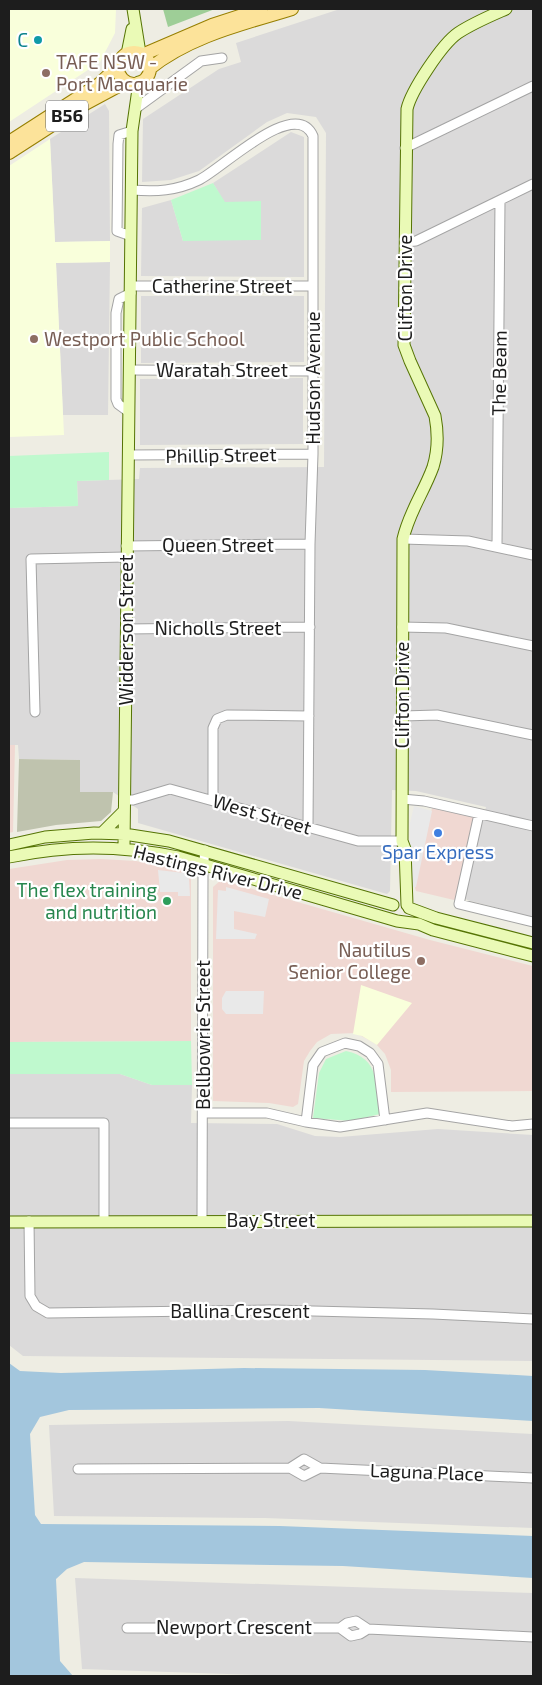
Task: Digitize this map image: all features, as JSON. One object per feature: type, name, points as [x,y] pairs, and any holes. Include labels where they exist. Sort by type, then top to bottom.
[{"type":"main road","name":"B56","points":[[9,142],[99,84],[118,66],[136,54],[212,25],[261,9]]},
{"type":"main road","name":"B56","points":[[9,153],[85,104],[146,77],[149,68],[171,53],[195,42],[292,9]]},
{"type":"main road","points":[[136,54],[146,58],[149,68]]},
{"type":"main road","points":[[118,66],[120,75],[132,82]]},
{"type":"street","points":[[133,9],[136,54]]},
{"type":"street","name":"Clifton Drive","points":[[401,906],[399,848],[402,841],[403,539],[408,518],[433,467],[436,452],[437,425],[436,416],[404,345],[405,148],[407,109],[415,87],[457,34],[506,9]]},
{"type":"street","points":[[135,105],[201,61],[222,58]]},
{"type":"street","name":"Widderson Street","points":[[124,848],[132,131],[135,105],[132,82]]},
{"type":"street","points":[[405,148],[533,86]]},
{"type":"street","name":"Hudson Avenue","points":[[132,190],[156,192],[177,189],[200,180],[270,131],[291,123],[301,123],[309,128],[314,145],[313,454],[310,544],[308,827]]},
{"type":"street","points":[[131,236],[117,231],[118,137],[132,131]]},
{"type":"street","points":[[405,242],[416,241],[533,184]]},
{"type":"street","name":"The Beam","points":[[497,546],[500,201]]},
{"type":"street","name":"Catherine Street","points":[[131,289],[313,286]]},
{"type":"street","points":[[129,412],[118,404],[116,399],[116,313],[119,299],[131,289]]},
{"type":"street","name":"Waratah Street","points":[[130,370],[313,371]]},
{"type":"street","name":"Phillip Street","points":[[128,456],[313,454]]},
{"type":"street","points":[[403,539],[468,540],[533,554]]},
{"type":"street","name":"Queen Street","points":[[35,712],[31,560],[126,551],[310,544]]},
{"type":"street","name":"Nicholls Street","points":[[126,629],[310,627]]},
{"type":"street","points":[[402,628],[446,628],[533,646]]},
{"type":"street","points":[[213,799],[213,728],[217,719],[227,715],[309,716]]},
{"type":"street","points":[[403,716],[437,715],[533,735]]},
{"type":"street","name":"West Street","points":[[124,806],[133,800],[170,789],[213,799],[358,840],[402,841]]},
{"type":"street","points":[[402,799],[533,826]]},
{"type":"street","points":[[102,833],[124,806]]},
{"type":"street","points":[[479,814],[459,904],[533,922]]},
{"type":"street","name":"Hastings River Drive","points":[[9,845],[61,835],[102,833],[124,834],[169,841],[533,944]]},
{"type":"street","name":"Hastings River Drive","points":[[9,857],[73,847],[124,848],[170,856],[533,956]]},
{"type":"street","name":"Bellbowrie Street","points":[[202,1220],[203,864],[205,850]]},
{"type":"street","points":[[401,906],[409,916],[399,920],[391,912],[401,906]]},
{"type":"street","points":[[306,1122],[313,1065],[322,1052],[345,1043],[358,1046],[370,1052],[378,1064],[385,1120]]},
{"type":"street","points":[[203,1113],[267,1113],[306,1122],[340,1126],[428,1113],[512,1126],[533,1124]]},
{"type":"street","points":[[9,1123],[104,1123],[104,1221]]},
{"type":"street","name":"Bay Street","points":[[9,1222],[533,1220]]},
{"type":"street","name":"Ballina Crescent","points":[[30,1221],[30,1296],[36,1306],[48,1313],[273,1310],[433,1314],[533,1319]]},
{"type":"street","name":"Laguna Place","points":[[290,1468],[304,1459],[320,1468],[533,1478]]},
{"type":"street","name":"Laguna Place","points":[[78,1469],[290,1468],[304,1476],[320,1468]]},
{"type":"street","name":"Newport Crescent","points":[[127,1628],[340,1628],[347,1623],[356,1621],[368,1629],[533,1637]]},
{"type":"street","name":"Newport Crescent","points":[[340,1628],[351,1636],[360,1634],[368,1629]]},
{"type":"shaded area","name":"TAFE NSW - Port Macquarie","points":[[9,9],[116,9],[115,33],[100,62],[9,122]]},
{"type":"shaded area","points":[[340,9],[533,9],[533,917],[467,900],[464,896],[486,807],[416,791],[392,790],[390,891],[387,894],[138,823],[138,809],[113,792],[79,792],[80,760],[19,759],[18,745],[9,745],[9,508],[78,506],[77,481],[139,479],[140,468],[324,467],[326,133],[316,117],[287,113],[267,122],[199,171],[171,180],[142,182],[143,119],[219,69],[241,62],[236,43]]},
{"type":"shaded area","points":[[105,104],[109,111],[110,241],[55,242],[50,139]]},
{"type":"shaded area","points":[[291,132],[304,137],[304,277],[141,276],[142,208],[171,200],[183,241],[224,202],[213,183]]},
{"type":"shaded area","name":"Westport Public School","points":[[50,139],[55,242],[110,241],[110,262],[56,263],[64,435],[9,437],[9,166]]},
{"type":"shaded area","points":[[213,183],[225,202],[261,201],[261,240],[183,241],[171,200]]},
{"type":"shaded area","points":[[110,262],[108,415],[63,415],[56,263]]},
{"type":"shaded area","points":[[141,296],[304,296],[304,362],[141,363]]},
{"type":"shaded area","points":[[303,378],[303,444],[140,445],[140,379]]},
{"type":"shaded area","points":[[109,452],[109,480],[77,481],[78,506],[9,508],[9,456]]},
{"type":"shaded area","points":[[9,745],[15,745],[13,832],[9,833]]},
{"type":"shaded area","points":[[19,759],[80,760],[80,792],[113,792],[111,812],[101,821],[56,825],[17,832]]},
{"type":"shaded area","points":[[414,806],[432,811],[416,887],[410,887],[410,823]]},
{"type":"shaded area","points":[[432,808],[475,819],[457,898],[454,900],[416,891],[415,888]]},
{"type":"shaded area","points":[[67,860],[136,861],[187,870],[191,877],[191,1041],[9,1042],[9,869]]},
{"type":"shaded area","points":[[158,870],[184,873],[189,879],[190,896],[178,896],[178,892],[160,892]]},
{"type":"shaded area","points":[[221,880],[430,940],[533,966],[533,1091],[391,1092],[391,1070],[385,1054],[376,1044],[356,1033],[331,1034],[317,1042],[304,1061],[298,1104],[293,1107],[269,1103],[213,1101],[213,887]]},
{"type":"shaded area","points":[[226,887],[269,899],[265,917],[234,911],[234,929],[257,934],[255,939],[216,939],[218,890],[226,891]]},
{"type":"shaded area","name":"Nautilus Senior College","points":[[361,985],[412,1003],[377,1045],[362,1036],[353,1034]]},
{"type":"shaded area","points":[[226,991],[264,991],[263,1014],[226,1014],[222,1009],[222,998]]},
{"type":"shaded area","points":[[191,1041],[192,1085],[152,1085],[120,1074],[9,1074],[9,1042]]},
{"type":"shaded area","points":[[346,1051],[357,1055],[371,1066],[376,1083],[380,1114],[351,1121],[313,1118],[319,1073],[326,1059]]},
{"type":"shaded area","points":[[9,1074],[120,1074],[152,1085],[192,1085],[191,1123],[277,1124],[315,1136],[340,1137],[438,1129],[533,1135],[533,1361],[23,1356],[9,1345]]},
{"type":"shaded area","points":[[288,1421],[533,1434],[533,1528],[265,1518],[54,1516],[49,1425]]},
{"type":"shaded area","points":[[75,1578],[533,1593],[533,1676],[286,1676],[82,1669]]},
{"type":"green space","points":[[163,9],[215,9],[168,27]]},
{"type":"water","points":[[9,1363],[20,1371],[61,1373],[244,1368],[425,1370],[533,1376],[533,1421],[319,1408],[69,1410],[40,1417],[30,1434],[35,1515],[41,1524],[280,1526],[533,1536],[533,1578],[343,1566],[84,1562],[67,1569],[56,1579],[60,1661],[73,1676],[9,1676]]},
{"type":"place","name":"C","points":[[38,40]]},
{"type":"place","name":"TAFE NSW - Port Macquarie","points":[[46,73]]},
{"type":"place","name":"Westport Public School","points":[[34,339]]},
{"type":"place","name":"Spar Express","points":[[438,833]]},
{"type":"place","name":"The flex training and nutrition","points":[[167,901]]},
{"type":"place","name":"Nautilus Senior College","points":[[421,961]]}]
